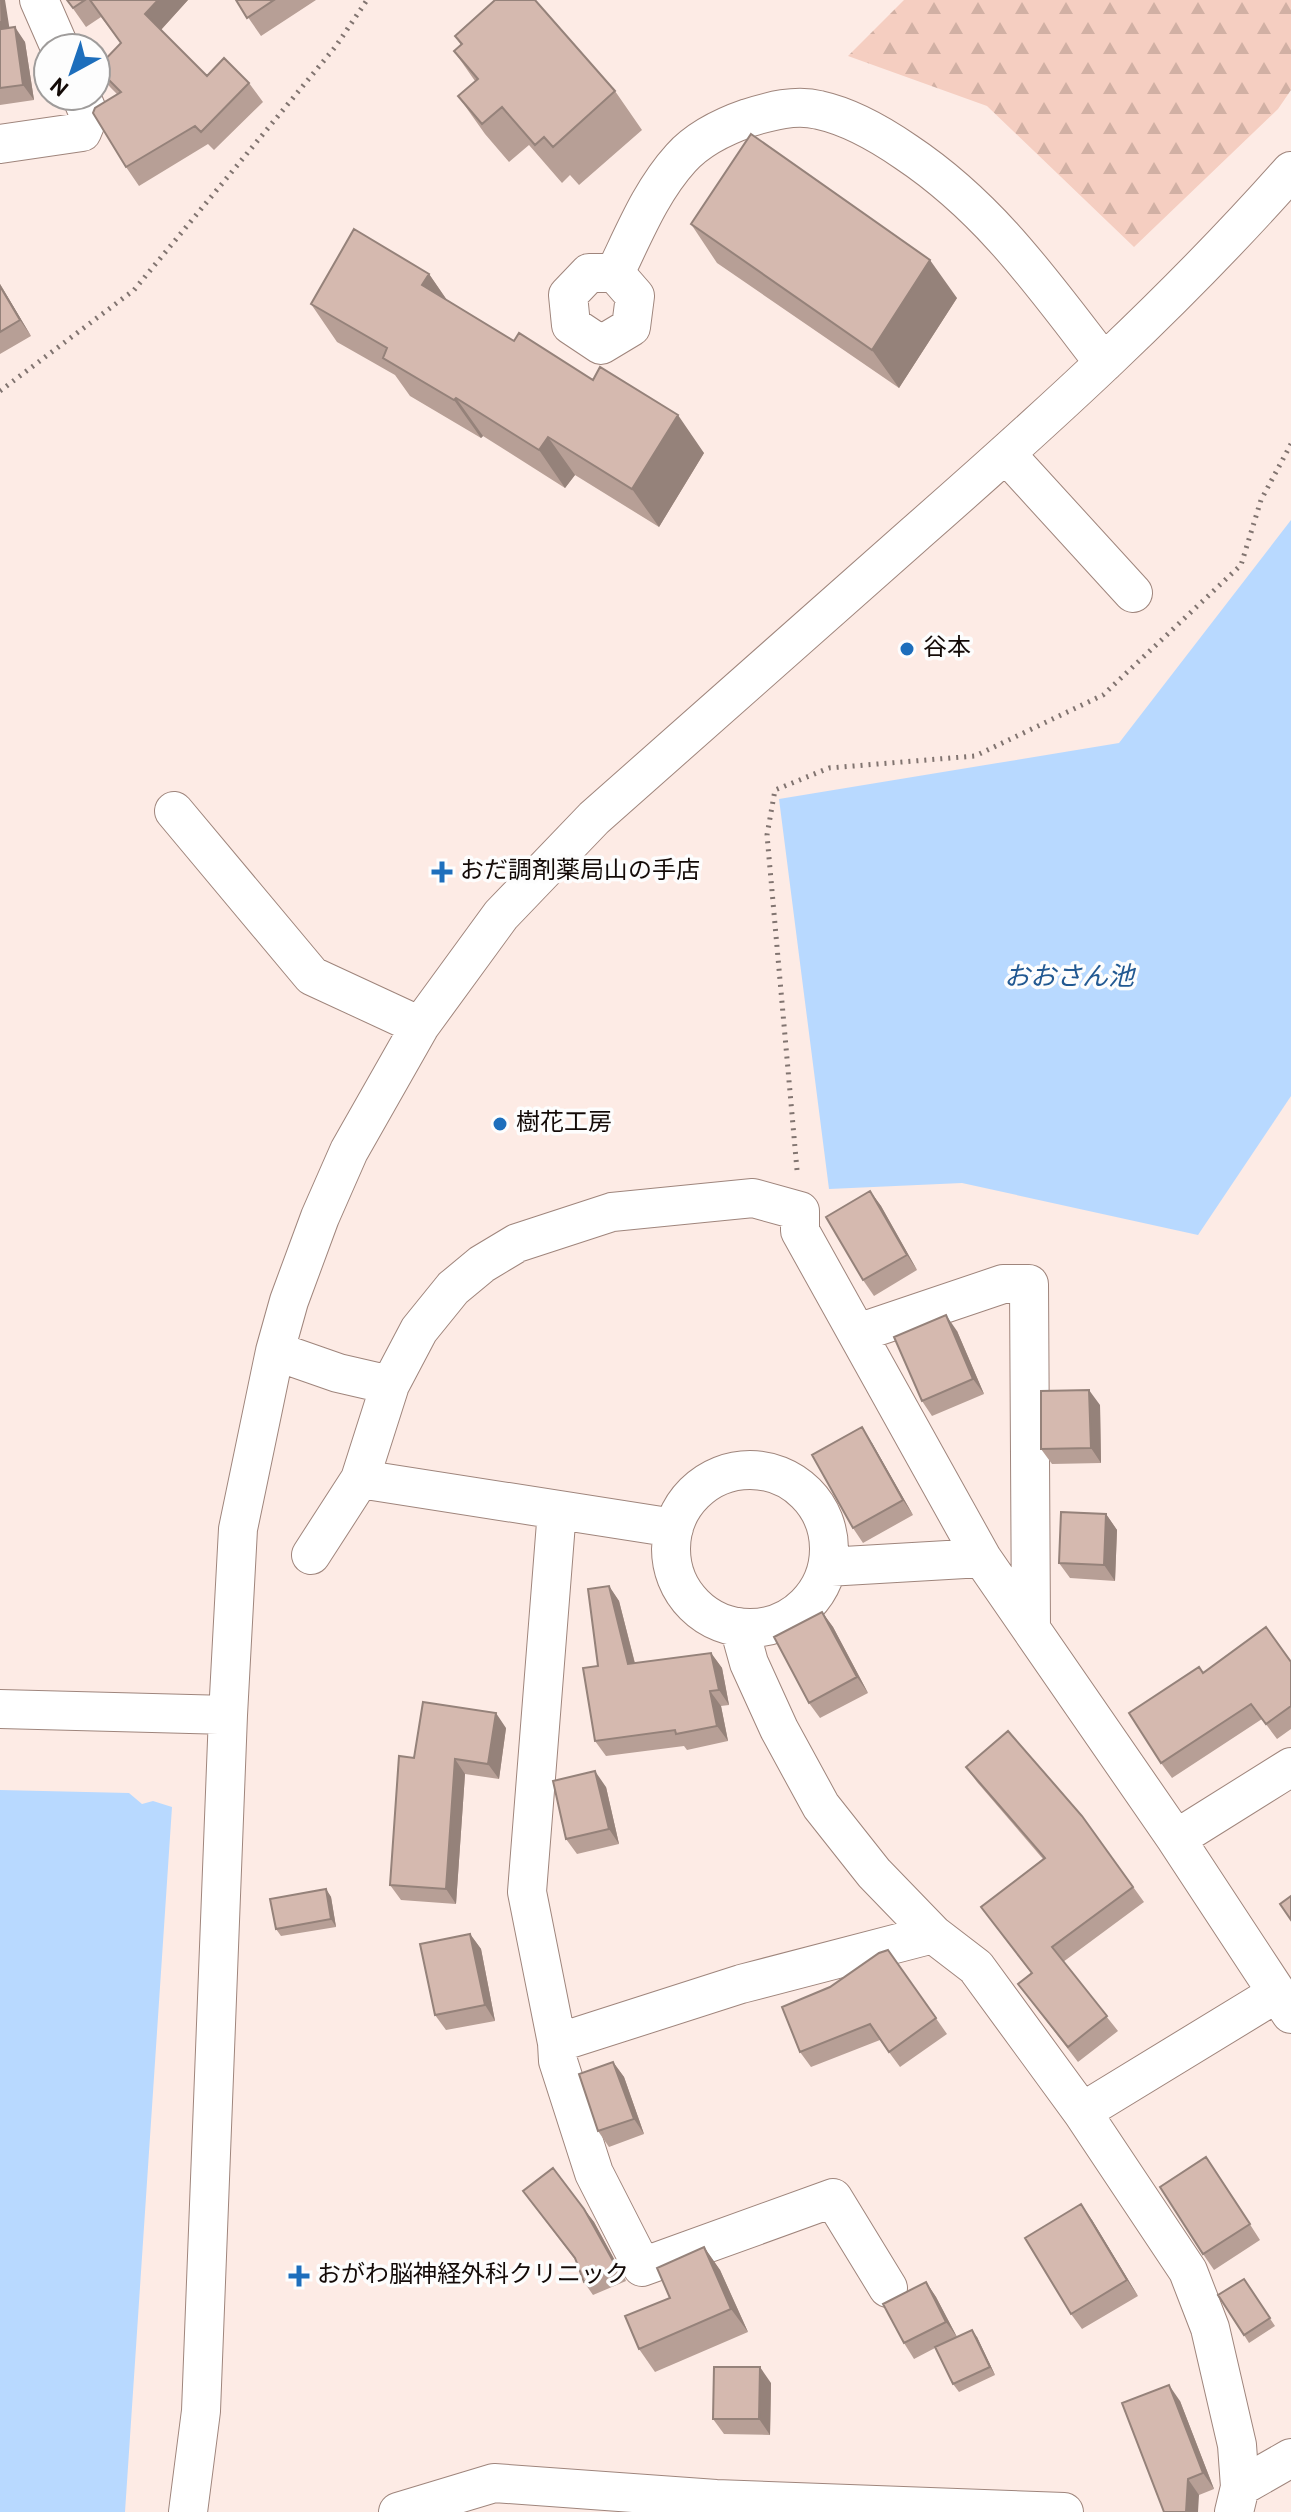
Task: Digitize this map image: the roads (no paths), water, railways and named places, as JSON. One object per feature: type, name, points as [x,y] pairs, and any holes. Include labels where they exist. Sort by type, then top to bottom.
[{"type":"street","points":[[39,0],[53,32]]},
{"type":"street","points":[[615,273],[644,213],[682,156],[708,136],[737,122],[775,110],[818,109],[875,131],[931,168],[976,206],[1019,252],[1104,363]]},
{"type":"street","points":[[0,144],[82,132],[88,112]]},
{"type":"street","points":[[188,2512],[201,2411],[238,1529],[275,1351],[310,1245],[349,1151],[420,1026],[501,915],[594,818],[1006,454],[1233,236],[1291,171]]},
{"type":"street","points":[[1006,454],[1133,593]]},
{"type":"street","points":[[174,811],[312,976],[420,1026]]},
{"type":"street","points":[[311,1555],[360,1479],[390,1385],[419,1330],[453,1288],[482,1264],[517,1243],[612,1212],[753,1198],[800,1211],[800,1231],[982,1558],[1176,1839],[1284,2003],[1082,2112]]},
{"type":"street","points":[[858,1333],[1003,1284],[1029,1284],[1031,1628]]},
{"type":"street","points":[[275,1351],[338,1373],[390,1385]]},
{"type":"street","points":[[742,1470],[768,1472],[793,1482],[812,1500],[825,1524],[830,1550],[825,1577],[812,1600],[791,1617],[767,1626],[739,1627],[715,1620],[694,1605],[679,1584],[672,1560],[674,1528],[681,1510],[697,1491],[718,1477],[742,1470]]},
{"type":"street","points":[[360,1479],[674,1528]]},
{"type":"street","points":[[557,1510],[527,1892],[558,2061],[594,2173],[642,2267],[833,2198],[888,2288]]},
{"type":"street","points":[[827,1567],[982,1558]]},
{"type":"street","points":[[739,1627],[749,1663],[779,1729],[821,1806],[874,1873],[933,1934],[976,1967],[1082,2112],[1188,2271],[1210,2328],[1237,2445],[1237,2499]]},
{"type":"street","points":[[0,1709],[228,1715]]},
{"type":"street","points":[[1176,1839],[1291,1767]]},
{"type":"street","points":[[557,2043],[741,1984],[933,1934]]},
{"type":"street","points":[[1237,2499],[1291,2458]]},
{"type":"street","points":[[398,2512],[494,2483],[716,2506],[1064,2512]]},
{"type":"water","name":"おおさん池","points":[[1291,520],[1291,1096],[1198,1235],[962,1183],[829,1189],[779,799],[1119,743]]},
{"type":"water","points":[[0,1790],[129,1793],[142,1804],[153,1801],[172,1807],[125,2512],[0,2512]]},
{"type":"place","name":"谷本","points":[[907,649]]},
{"type":"place","name":"おだ調剤薬局山の手店","points":[[442,872]]},
{"type":"place","name":"樹花工房","points":[[500,1124]]},
{"type":"place","name":"おがわ脳神経外科クリニック","points":[[299,2276]]}]
